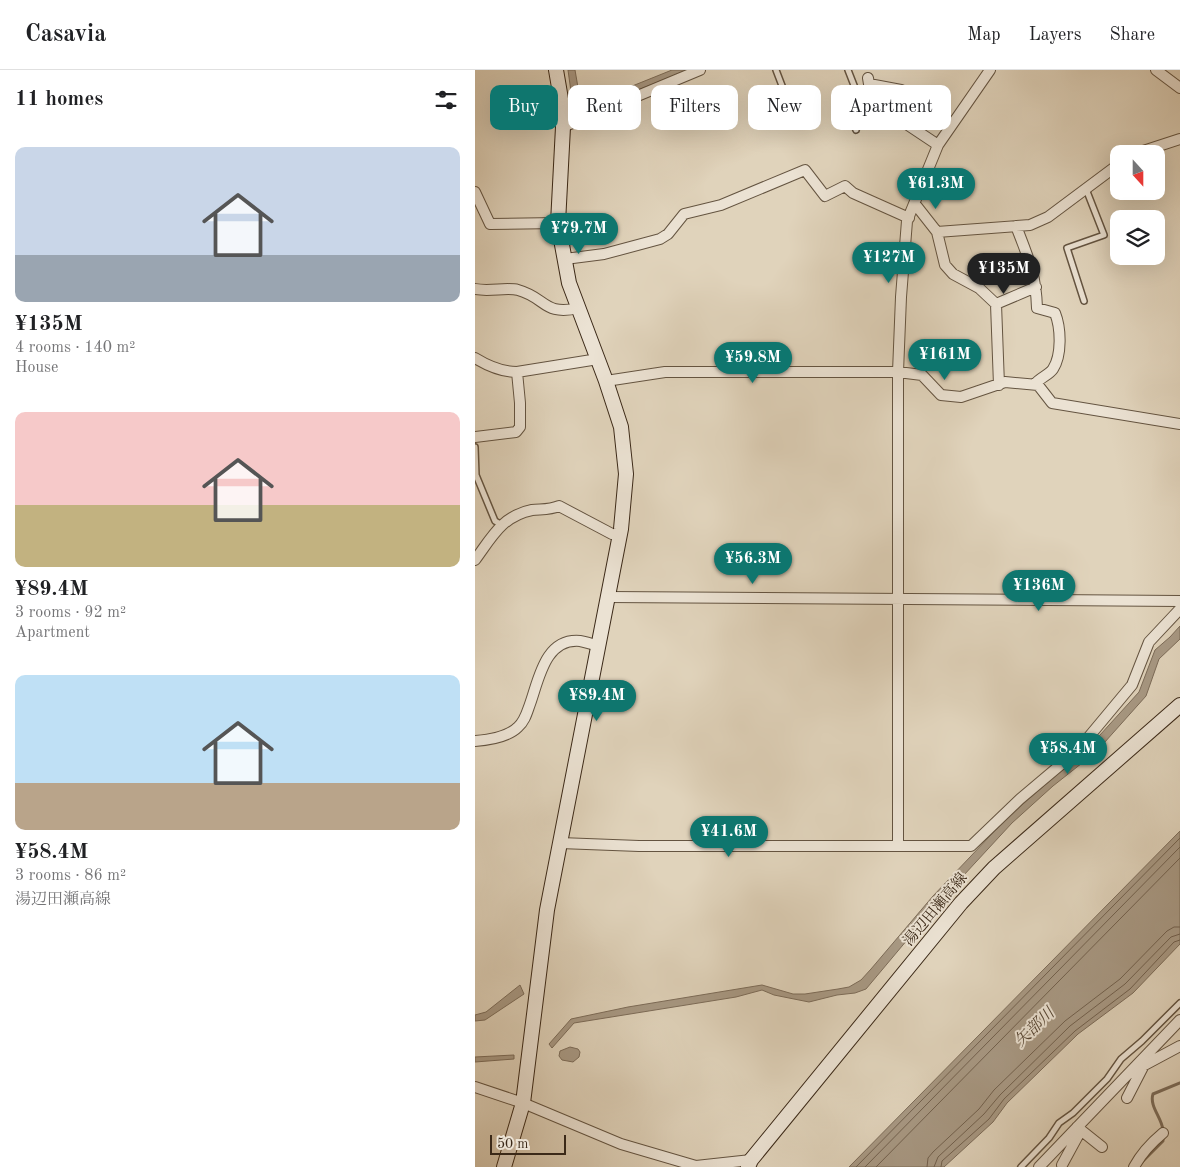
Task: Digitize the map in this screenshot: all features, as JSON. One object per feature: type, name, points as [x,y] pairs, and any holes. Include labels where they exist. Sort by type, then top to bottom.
[{"type":"street","points":[[504,1167],[523,1103],[538,970],[547,910],[609,597],[621,529],[626,474],[621,427],[569,283],[558,223],[563,127],[556,70]]},
{"type":"street","points":[[563,127],[700,70]]},
{"type":"street","points":[[898,846],[899,372],[901,297],[907,221],[938,145],[990,70]]},
{"type":"street","points":[[1156,70],[1180,88]]},
{"type":"street","points":[[869,78],[869,84],[901,90],[896,117],[938,145]]},
{"type":"street","points":[[1164,145],[1180,140]]},
{"type":"street","points":[[565,259],[604,254],[660,239],[667,234],[684,214],[721,205],[805,170],[825,196],[845,186],[853,193],[909,218]]},
{"type":"street","points":[[937,232],[1030,225],[1048,217],[1110,171]]},
{"type":"street","points":[[475,192],[490,224],[558,223]]},
{"type":"street","points":[[915,204],[937,232],[945,265],[949,270],[979,288],[996,304],[999,385]]},
{"type":"street","points":[[1017,226],[1032,267],[1036,287],[1037,308],[1055,313],[1059,322],[1058,360],[1052,371],[1040,378],[1035,384]]},
{"type":"street","points":[[996,304],[1036,287]]},
{"type":"street","points":[[475,289],[486,291],[517,290],[531,296],[552,310],[565,312],[579,308]]},
{"type":"street","points":[[475,358],[492,368],[509,372],[598,359]]},
{"type":"street","points":[[475,437],[516,432],[520,427],[517,372]]},
{"type":"street","points":[[606,382],[665,372],[899,372],[922,375],[941,395],[961,397],[1005,382],[1035,384],[1052,402],[1180,424]]},
{"type":"street","points":[[475,560],[502,525],[511,517],[532,510],[551,509],[559,506],[611,534]]},
{"type":"street","points":[[609,597],[1180,601]]},
{"type":"street","points":[[560,843],[639,846],[971,846],[1020,799],[1077,751],[1132,686],[1149,642],[1180,609]]},
{"type":"street","points":[[475,741],[487,740],[507,734],[517,728],[526,717],[545,661],[555,647],[567,642],[580,641],[598,646]]},
{"type":"street","name":"湯辺田瀬高線","points":[[749,1163],[961,903],[994,868],[1180,705]]},
{"type":"street","points":[[1039,1167],[1079,1129],[1180,1020]]},
{"type":"street","points":[[1130,1072],[1180,1046]]},
{"type":"street","points":[[1127,1098],[1144,1066],[1146,1055]]},
{"type":"street","points":[[475,1087],[523,1103],[621,1144],[696,1166],[749,1163]]},
{"type":"street","points":[[1079,1129],[1102,1146]]},
{"type":"street","points":[[1063,1165],[1079,1129]]},
{"type":"street","points":[[1134,1167],[1149,1146],[1163,1133]]},
{"type":"lane","points":[[776,70],[782,85]]},
{"type":"lane","points":[[848,70],[854,85]]},
{"type":"lane","points":[[1084,301],[1067,248],[1104,234],[1086,189]]},
{"type":"lane","points":[[475,447],[475,475],[495,521],[502,525]]},
{"type":"lane","points":[[1021,1167],[1049,1138],[1059,1123],[1073,1113],[1107,1080],[1121,1059],[1180,1003]]},
{"type":"water","points":[[568,70],[575,70],[578,85],[570,85]]},
{"type":"water","points":[[672,70],[687,70],[641,89],[641,85],[635,85]]},
{"type":"water","points":[[1180,626],[1180,639],[1159,659],[1146,696],[1096,752],[1053,786],[1012,823],[939,902],[866,989],[809,1002],[774,995],[762,990],[736,997],[574,1023],[552,1048],[549,1044],[571,1019],[628,1007],[762,985],[793,994],[805,994],[849,987],[861,980],[933,896],[1008,817],[1090,746],[1139,692],[1155,650]]},
{"type":"water","name":"矢部川","points":[[1180,831],[1180,944],[1133,993],[1078,1034],[1007,1103],[993,1122],[944,1167],[849,1167]]},
{"type":"water","points":[[520,985],[524,994],[485,1020],[475,1021],[475,1015],[486,1012]]},
{"type":"water","points":[[570,1047],[578,1049],[580,1052],[579,1057],[573,1062],[562,1060],[559,1056],[560,1051]]},
{"type":"water","points":[[514,1055],[514,1059],[475,1062],[475,1057]]},
{"type":"waterway","points":[[1163,1130],[1154,1108],[1153,1094],[1180,1083]]},
{"type":"waterway","points":[[1142,1162],[1163,1141],[1163,1137]]}]
